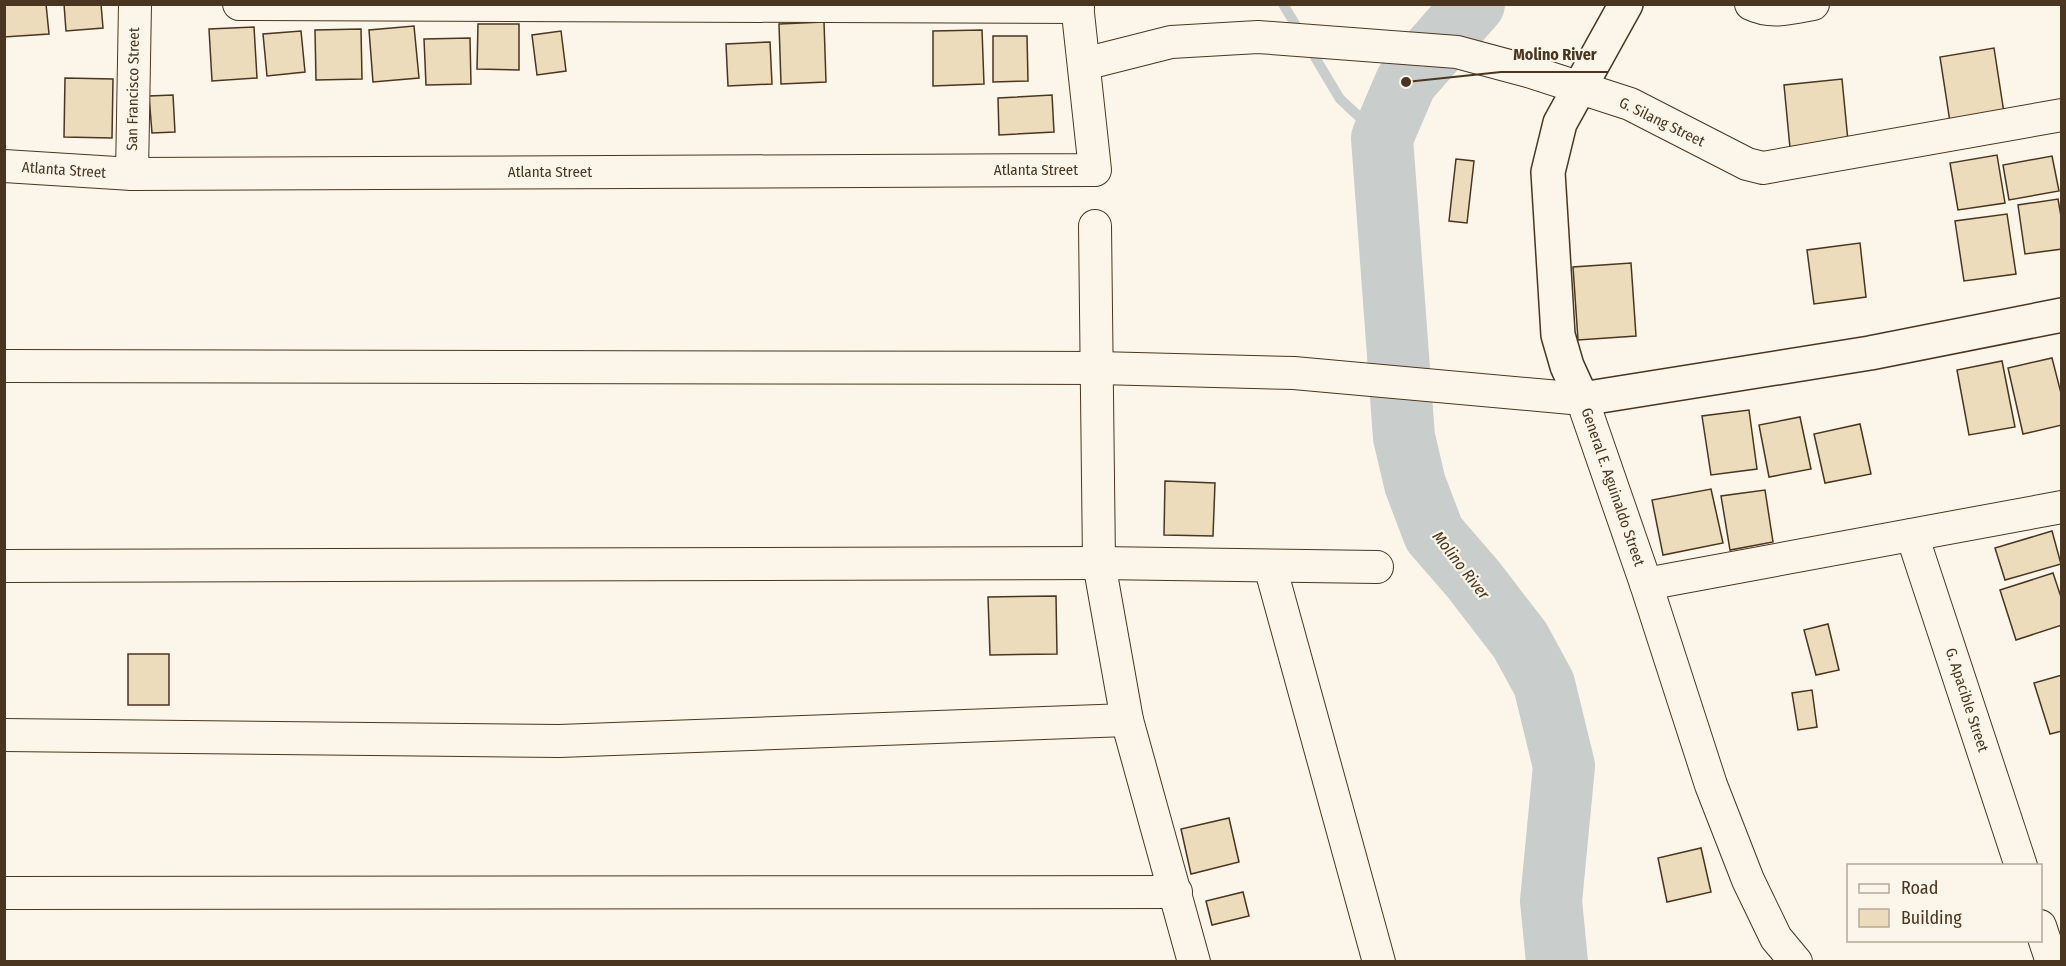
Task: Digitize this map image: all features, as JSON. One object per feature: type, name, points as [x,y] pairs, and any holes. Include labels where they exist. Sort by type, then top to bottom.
[{"type":"street","name":"San Francisco Street","points":[[132,174],[135,4]]},
{"type":"street","points":[[239,4],[1077,6],[1084,64]]},
{"type":"street","name":"General E. Aguinaldo Street","points":[[1626,4],[1560,123],[1548,172],[1558,335],[1567,366],[1582,399],[1646,584],[1711,784],[1744,869],[1776,938],[1796,962]]},
{"type":"street","points":[[1751,4],[1762,10],[1780,10],[1813,4]]},
{"type":"street","name":"G. Silang Street","points":[[1084,64],[1171,42],[1258,37],[1457,52],[1528,71],[1630,104],[1747,164],[1763,168],[2061,115]]},
{"type":"street","name":"Atlanta Street","points":[[4,166],[132,174],[1095,170],[1084,64]]},
{"type":"street","points":[[1095,226],[1099,564],[1127,720],[1194,962]]},
{"type":"street","points":[[4,366],[1098,368],[1294,373],[1582,399],[1870,353],[2061,315]]},
{"type":"street","points":[[1646,584],[2061,508]]},
{"type":"street","name":"G. Apacible Street","points":[[1912,535],[2020,864]]},
{"type":"street","points":[[4,566],[1099,564],[1377,567]]},
{"type":"street","points":[[1270,566],[1379,962]]},
{"type":"street","points":[[4,735],[560,741],[1127,720]]},
{"type":"street","points":[[4,892],[1176,892]]},
{"type":"street","points":[[2042,932],[2052,962]]},
{"type":"building","points":[[4,4],[46,4],[49,34],[4,37]]},
{"type":"building","points":[[64,4],[101,4],[103,28],[66,31]]},
{"type":"building","points":[[824,22],[826,82],[781,84],[779,24]]},
{"type":"building","points":[[478,24],[519,24],[519,70],[477,69]]},
{"type":"building","points":[[414,26],[419,78],[373,82],[369,30]]},
{"type":"building","points":[[254,27],[257,78],[212,81],[209,29]]},
{"type":"building","points":[[361,29],[362,79],[316,80],[315,30]]},
{"type":"building","points":[[982,30],[984,84],[933,86],[933,31]]},
{"type":"building","points":[[301,31],[305,72],[267,76],[263,34]]},
{"type":"building","points":[[561,31],[566,71],[537,75],[532,35]]},
{"type":"building","points":[[993,36],[1027,36],[1028,81],[993,82]]},
{"type":"building","points":[[470,38],[471,84],[426,85],[424,39]]},
{"type":"building","points":[[770,42],[772,84],[728,86],[726,44]]},
{"type":"building","points":[[1994,48],[2004,113],[1950,122],[1940,57]]},
{"type":"building","points":[[65,78],[113,79],[112,138],[64,137]]},
{"type":"building","points":[[1842,79],[1848,141],[1790,148],[1784,85]]},
{"type":"building","points":[[173,95],[175,132],[152,133],[149,96]]},
{"type":"building","points":[[1052,95],[1054,132],[999,135],[998,98]]},
{"type":"building","points":[[1997,155],[2005,203],[1958,210],[1950,163]]},
{"type":"building","points":[[2052,156],[2059,191],[2009,200],[2003,165]]},
{"type":"building","points":[[1456,159],[1474,161],[1467,223],[1449,221]]},
{"type":"building","points":[[2058,199],[2062,222],[2062,249],[2025,254],[2018,205]]},
{"type":"building","points":[[2007,214],[2016,274],[1964,281],[1955,221]]},
{"type":"building","points":[[1860,243],[1866,297],[1814,304],[1807,250]]},
{"type":"building","points":[[1631,263],[1636,336],[1578,340],[1573,267]]},
{"type":"building","points":[[2052,358],[2062,397],[2062,425],[2023,434],[2008,368]]},
{"type":"building","points":[[2002,361],[2015,427],[1969,435],[1957,370]]},
{"type":"building","points":[[1749,410],[1757,469],[1711,475],[1702,416]]},
{"type":"building","points":[[1800,417],[1811,469],[1769,477],[1759,425]]},
{"type":"building","points":[[1860,424],[1871,474],[1825,483],[1814,434]]},
{"type":"building","points":[[1165,481],[1215,483],[1213,536],[1164,535]]},
{"type":"building","points":[[1711,489],[1723,543],[1663,555],[1652,500]]},
{"type":"building","points":[[1765,490],[1773,542],[1730,550],[1721,496]]},
{"type":"building","points":[[2052,531],[2061,564],[2005,580],[1995,548]]},
{"type":"building","points":[[2053,573],[2062,600],[2062,625],[2016,640],[2000,590]]},
{"type":"building","points":[[1056,596],[1057,654],[990,655],[988,597]]},
{"type":"building","points":[[1828,624],[1839,670],[1816,675],[1804,630]]},
{"type":"building","points":[[128,654],[169,654],[169,705],[128,705]]},
{"type":"building","points":[[2062,675],[2062,731],[2050,734],[2034,683]]},
{"type":"building","points":[[1812,690],[1817,727],[1798,730],[1792,693]]},
{"type":"building","points":[[1229,818],[1239,862],[1191,874],[1181,829]]},
{"type":"building","points":[[1701,848],[1711,892],[1667,902],[1658,858]]},
{"type":"building","points":[[1243,892],[1249,916],[1212,925],[1206,901]]},
{"type":"waterway","points":[[1283,4],[1340,99],[1382,138]]},
{"type":"waterway","name":"Molino River","points":[[1474,4],[1406,82],[1382,138],[1404,437],[1415,484],[1434,534],[1473,579],[1520,640],[1544,684],[1564,766],[1551,901],[1557,962]]},
{"type":"place","name":"Molino River","points":[[1406,82]]}]
